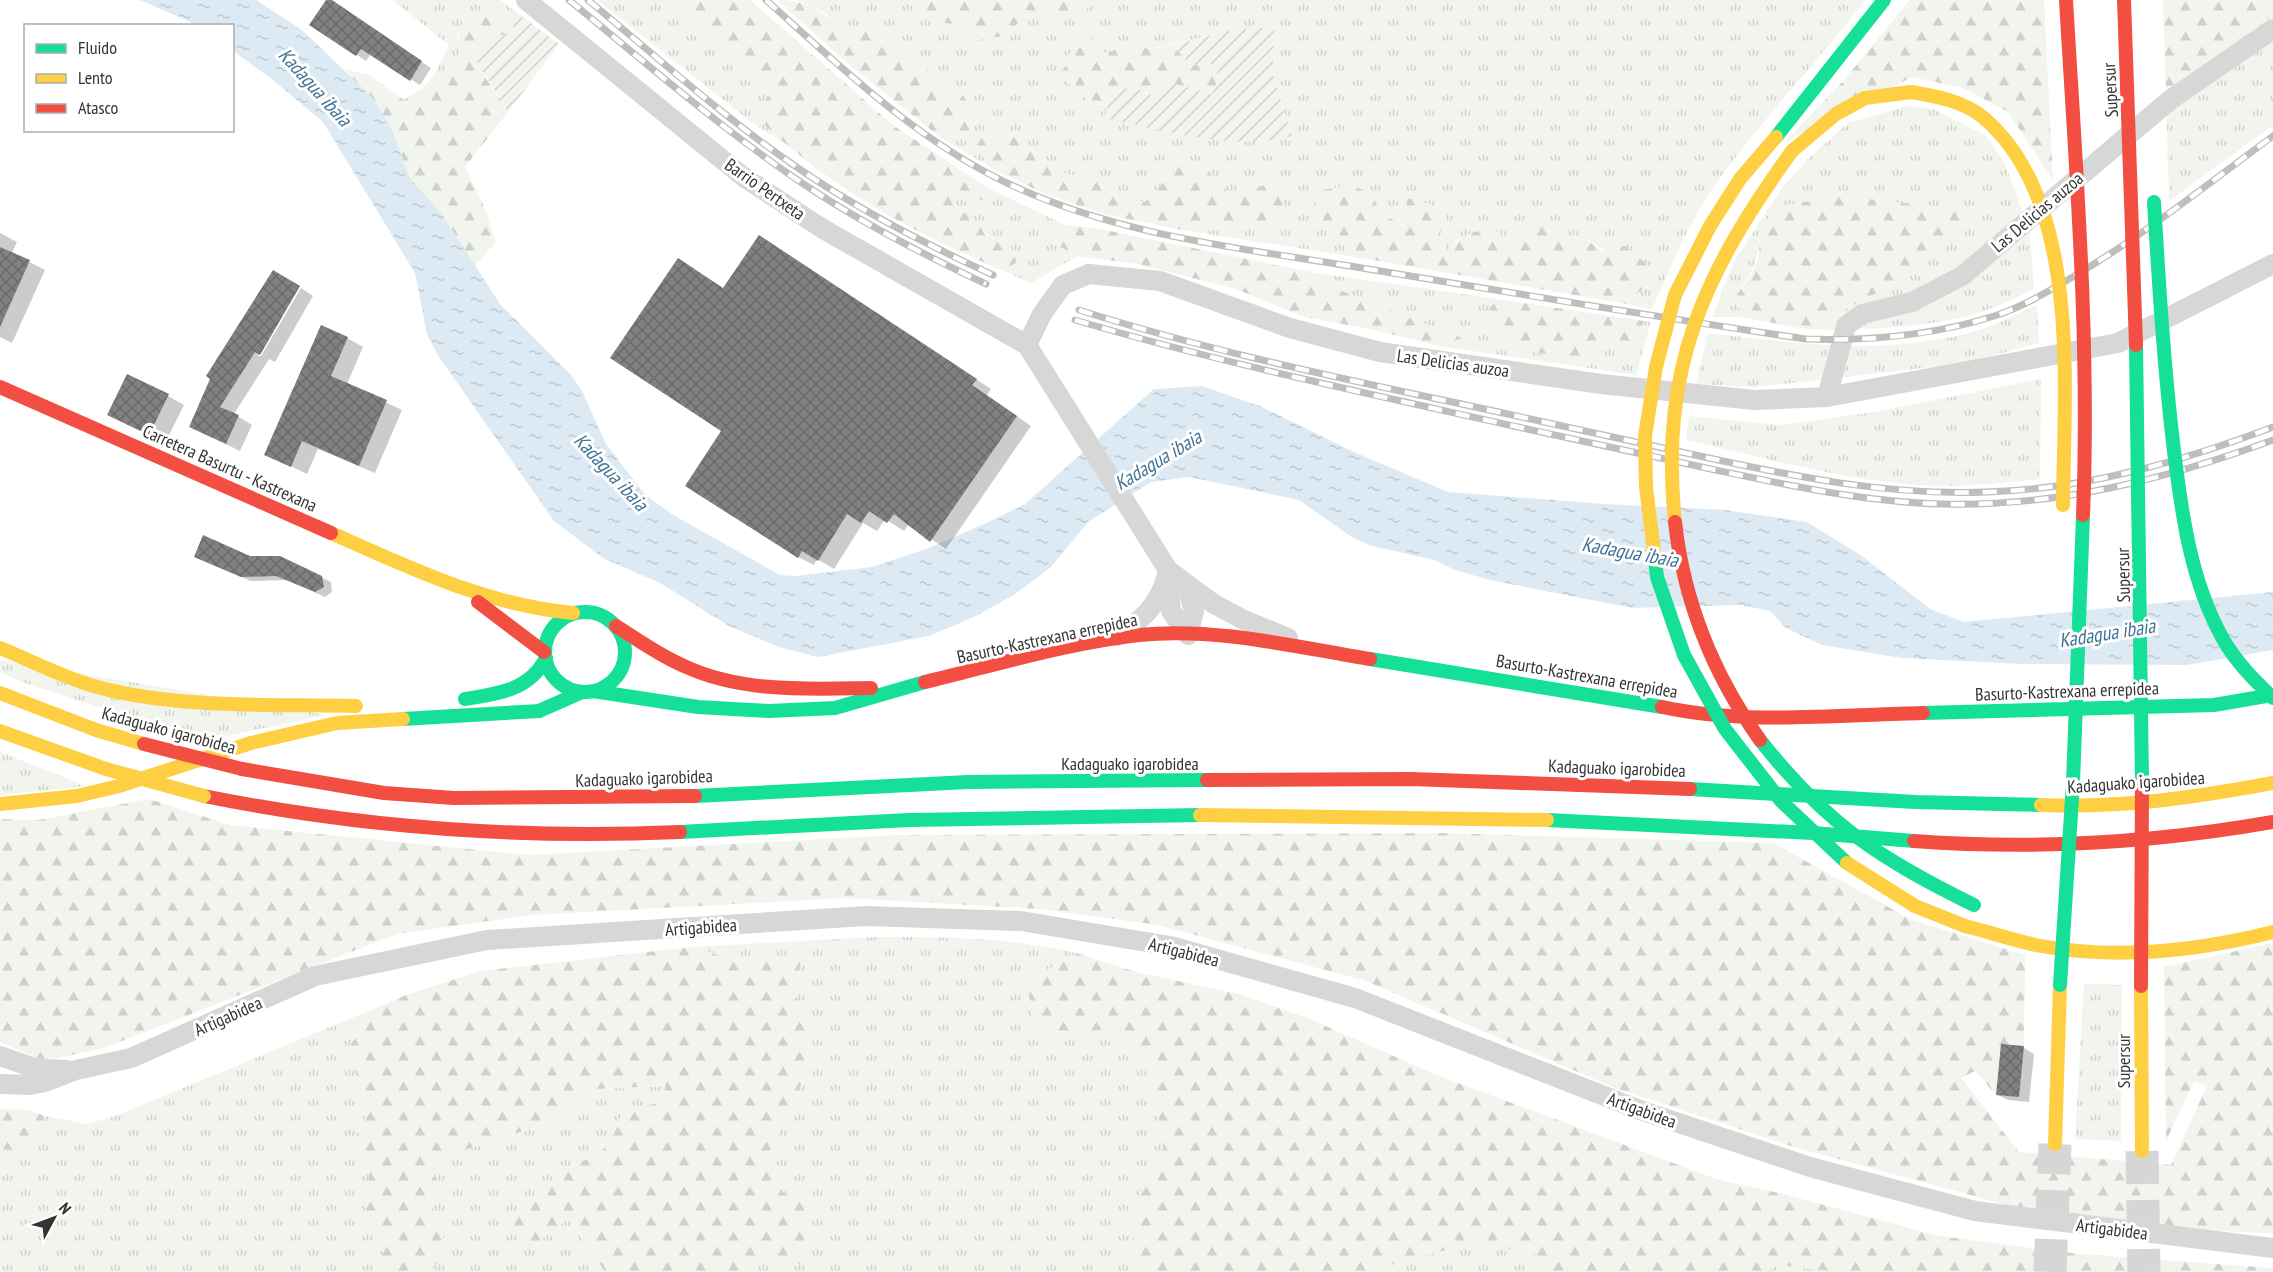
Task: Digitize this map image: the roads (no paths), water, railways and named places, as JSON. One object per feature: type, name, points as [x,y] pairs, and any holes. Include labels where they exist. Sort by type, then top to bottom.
[{"type":"main road","points":[[1884,0],[1740,179],[1720,210],[1675,296],[1656,367],[1646,436],[1646,487],[1657,577],[1684,655],[1725,729],[1781,801],[1841,859],[1915,906],[1965,926],[2042,946],[2111,954],[2173,951],[2273,932]]},
{"type":"main road","name":"Supersur","points":[[2055,1144],[2060,985],[2073,783],[2086,450],[2081,250],[2066,0]]},
{"type":"main road","name":"Supersur","points":[[2124,0],[2133,208],[2144,776],[2141,986],[2142,1150]]},
{"type":"main road","points":[[1979,906],[1872,851],[1826,813],[1790,778],[1736,704],[1708,648],[1689,597],[1671,486],[1674,409],[1689,336],[1717,268],[1754,203],[1792,151],[1836,114],[1865,98],[1911,92],[1944,98],[1983,117],[2012,144],[2033,178],[2049,232],[2060,313],[2066,525],[2079,598]]},
{"type":"main road","points":[[2148,94],[2151,141]]},
{"type":"main road","points":[[2153,189],[2164,365],[2185,533],[2209,611],[2224,641],[2244,668],[2273,697]]},
{"type":"main road","name":"Carretera Basurtu - Kastrexana","points":[[0,387],[444,583]]},
{"type":"main road","points":[[0,804],[77,796],[119,786],[251,744],[326,726],[538,711],[613,682],[625,662],[624,642],[616,626],[594,613],[544,611],[504,602],[444,583]]},
{"type":"main road","points":[[444,583],[490,609],[545,655],[552,675],[560,684],[588,692]]},
{"type":"main road","points":[[0,648],[96,686],[151,698],[231,704],[370,707],[444,702],[518,687],[541,671],[550,632],[559,622],[573,613]]},
{"type":"main road","name":"Basurto-Kastrexana errepidea","points":[[616,626],[690,670],[740,684],[790,688],[902,688]]},
{"type":"main road","name":"Basurto-Kastrexana errepidea","points":[[588,692],[698,707],[769,711],[835,708],[902,688],[1053,651],[1140,635],[1246,639],[1622,699],[1680,711],[1773,717],[2214,705],[2273,697]]},
{"type":"main road","name":"Kadaguako igarobidea","points":[[0,693],[96,730],[242,769],[384,793],[454,798],[681,797],[779,790],[979,782],[1411,779],[1739,791],[1915,802],[2097,807],[2181,800],[2273,783]]},
{"type":"main road","points":[[0,731],[106,769],[204,796],[275,812],[415,830],[556,835],[920,819],[1181,814],[1332,815],[1565,820],[1804,832],[1942,843],[2072,845],[2157,841],[2273,822]]},
{"type":"main road","points":[[2048,927],[2082,930]]},
{"type":"main road","points":[[2129,933],[2152,932]]},
{"type":"street","name":"Barrio Pertxeta","points":[[526,0],[745,178],[823,229],[1027,345]]},
{"type":"street","name":"Las Delicias auzoa","points":[[1827,397],[1846,326],[1862,314],[1912,302],[1962,276],[2170,100],[2273,29]]},
{"type":"street","name":"Las Delicias auzoa","points":[[1027,345],[1042,314],[1064,285],[1089,274],[1160,281],[1290,328],[1380,352],[1601,384],[1754,400],[1827,397],[2118,343],[2273,264]]},
{"type":"street","points":[[1027,345],[1168,571],[1187,586],[1244,620],[1326,653]]},
{"type":"street","points":[[1168,571],[1171,611],[1188,636]]},
{"type":"street","points":[[1106,641],[1133,626],[1152,608],[1163,589],[1168,571]]},
{"type":"street","points":[[1187,586],[1194,611],[1188,636]]},
{"type":"street","name":"Artigabidea","points":[[76,1070],[131,1058],[315,976],[487,940],[866,916],[1021,921],[1170,946],[1355,998],[1640,1110],[1810,1167],[1964,1208],[2105,1229],[2273,1248]]},
{"type":"street","points":[[0,1056],[37,1069],[76,1070]]},
{"type":"street","points":[[0,1084],[45,1082],[76,1070]]},
{"type":"water","name":"Kadagua ibaia","points":[[140,0],[256,0],[302,30],[372,97],[392,129],[409,177],[442,214],[500,304],[571,375],[582,391],[606,444],[646,496],[675,516],[780,575],[795,576],[872,567],[926,549],[982,525],[1025,504],[1154,389],[1202,386],[1262,407],[1354,452],[1448,492],[1604,504],[1725,510],[1807,522],[1862,556],[1930,609],[1964,622],[2273,592],[2273,650],[2187,665],[2022,664],[1902,658],[1822,645],[1786,628],[1770,611],[1741,605],[1632,608],[1490,580],[1455,570],[1435,560],[1372,546],[1353,538],[1299,500],[1189,477],[1151,482],[1088,522],[1050,568],[1015,594],[974,617],[929,636],[818,657],[779,647],[729,626],[660,583],[603,558],[554,521],[437,354],[427,334],[415,273],[323,122],[273,80],[234,52],[234,24],[195,24]]},
{"type":"tunnel","points":[[2050,1272],[2055,1144]]},
{"type":"tunnel","points":[[2142,1151],[2144,1272]]},
{"type":"railway","points":[[569,0],[712,117],[802,183],[892,237],[986,284]]},
{"type":"railway","points":[[588,0],[717,107],[798,168],[893,226],[993,275]]},
{"type":"railway","points":[[766,0],[822,51],[910,123],[973,165],[1048,201],[1134,227],[1223,246],[1806,339],[1876,338],[1922,333],[1991,317],[2013,309],[2056,287],[2127,243],[2273,136]]},
{"type":"railway","points":[[1079,310],[1237,354],[1343,378],[1767,470],[1876,488],[1987,492],[2060,486],[2132,472],[2203,452],[2273,427]]},
{"type":"railway","points":[[1075,320],[1240,364],[1711,469],[1826,492],[1913,503],[1985,504],[2027,501],[2111,488],[2193,467],[2273,440]]}]
